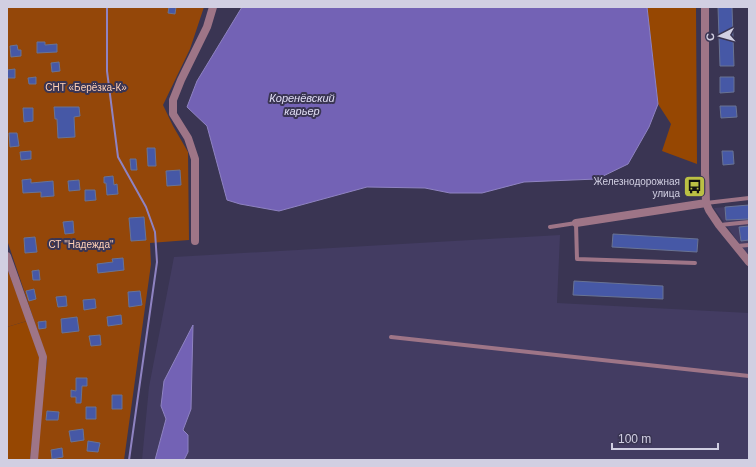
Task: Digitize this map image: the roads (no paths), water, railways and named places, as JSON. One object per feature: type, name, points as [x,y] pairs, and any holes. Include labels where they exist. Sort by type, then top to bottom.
[{"type":"street","points":[[195,241],[195,159],[188,138],[173,114],[173,100],[207,27],[213,7]]},
{"type":"street","points":[[705,7],[706,203],[719,225],[749,262]]},
{"type":"street","points":[[576,223],[706,203]]},
{"type":"street","points":[[7,256],[43,357],[34,460]]},
{"type":"lane","points":[[706,203],[749,198]]},
{"type":"lane","points":[[719,225],[749,222]]},
{"type":"lane","points":[[550,228],[576,223],[577,259],[695,263]]},
{"type":"lane","points":[[736,246],[749,245]]},
{"type":"lane","points":[[391,337],[749,376]]},
{"type":"water","name":"Коренёвский карьер","points":[[242,7],[647,7],[658,104],[649,127],[628,164],[597,179],[524,182],[482,193],[450,193],[425,188],[367,187],[279,211],[240,204],[227,200],[207,126],[187,107],[197,81]]},
{"type":"water","points":[[193,325],[191,409],[183,430],[188,435],[188,452],[184,460],[155,460],[166,419],[161,406],[164,381]]},
{"type":"waterway","points":[[107,7],[107,71],[118,157],[146,207],[155,232],[157,262],[129,460]]},
{"type":"place","name":"Железнодорожная улица","points":[[695,187]]},
{"type":"park label","name":"СНТ «Берёзка-К»","points":[[86,87]]},
{"type":"park label","name":"СТ \"Надежда\"","points":[[81,244]]}]
